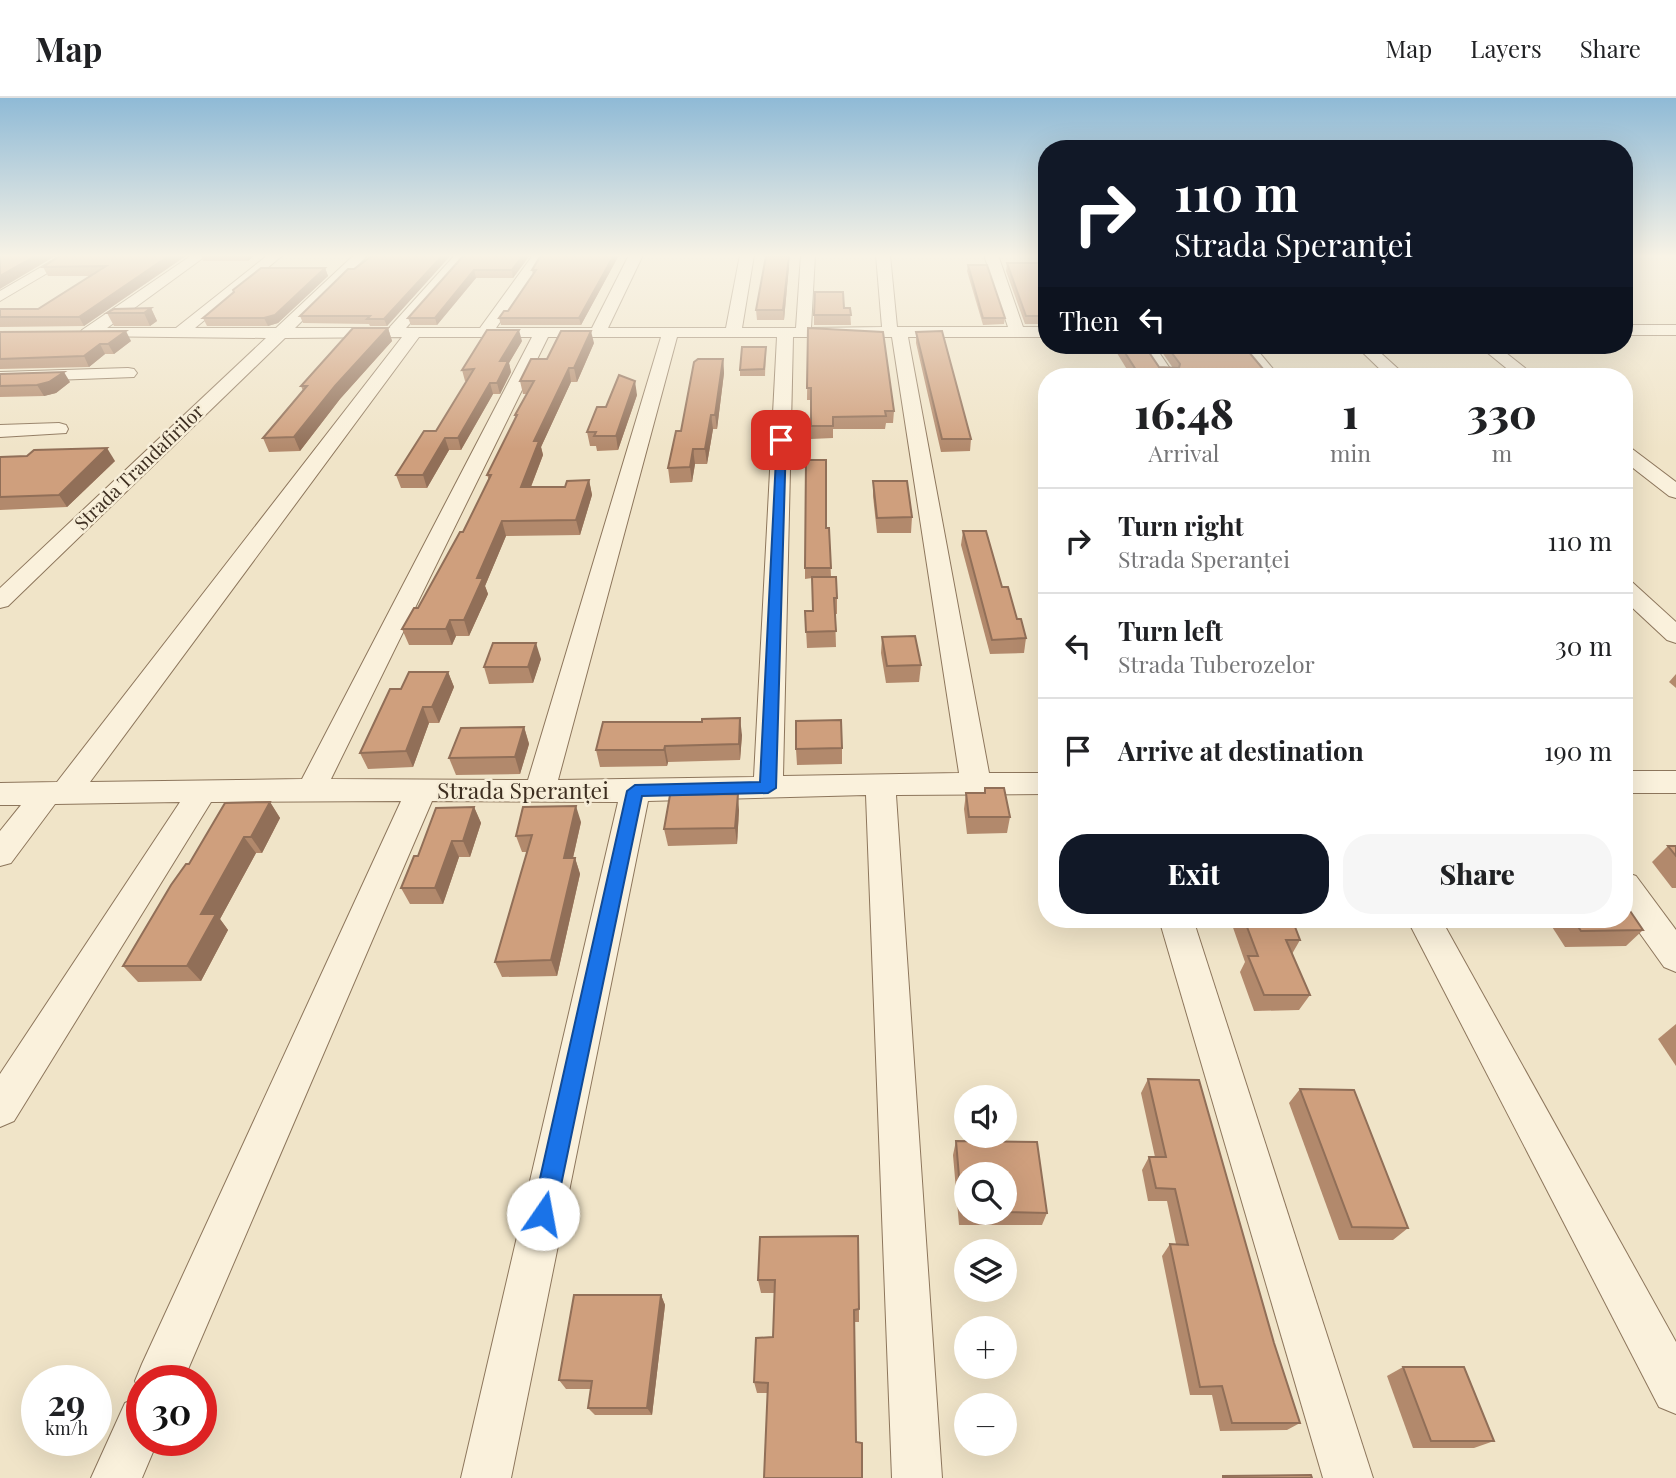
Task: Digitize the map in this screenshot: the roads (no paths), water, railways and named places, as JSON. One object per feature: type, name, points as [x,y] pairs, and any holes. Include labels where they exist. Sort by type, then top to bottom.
[{"type":"street","points":[[104,319],[83,333],[1038,332]]},
{"type":"street","points":[[178,334],[196,319]]},
{"type":"street","name":"Strada Trandafirilor","points":[[0,601],[294,319]]},
{"type":"street","points":[[0,853],[56,792],[414,319]]},
{"type":"street","points":[[484,334],[494,319]]},
{"type":"street","points":[[597,334],[604,319]]},
{"type":"street","points":[[733,333],[735,319]]},
{"type":"street","points":[[768,788],[796,319]]},
{"type":"street","points":[[892,319],[976,784]]},
{"type":"street","points":[[1013,319],[1017,332]]},
{"type":"street","points":[[1633,330],[1676,330]]},
{"type":"street","points":[[312,790],[542,334]]},
{"type":"street","points":[[540,791],[670,334]]},
{"type":"street","points":[[1252,354],[1264,368]]},
{"type":"street","points":[[1373,354],[1388,368]]},
{"type":"street","points":[[1498,354],[1516,368]]},
{"type":"street","points":[[0,377],[128,373]]},
{"type":"street","points":[[0,431],[59,429]]},
{"type":"street","points":[[1633,459],[1676,492]]},
{"type":"street","points":[[1633,595],[1676,635]]},
{"type":"street","points":[[1633,782],[1676,782]]},
{"type":"street","points":[[880,783],[917,1478]]},
{"type":"street","name":"Strada Speranței","points":[[0,794],[312,790],[635,791],[880,783],[1038,783]]},
{"type":"street","points":[[0,1108],[203,791]]},
{"type":"street","points":[[166,1365],[421,791]]},
{"type":"street","points":[[486,1478],[635,791]]},
{"type":"street","points":[[1633,897],[1676,957]]},
{"type":"street","points":[[1180,928],[1348,1478]]},
{"type":"street","points":[[1429,928],[1676,1390]]},
{"type":"street","points":[[116,1478],[126,1456]]}]
